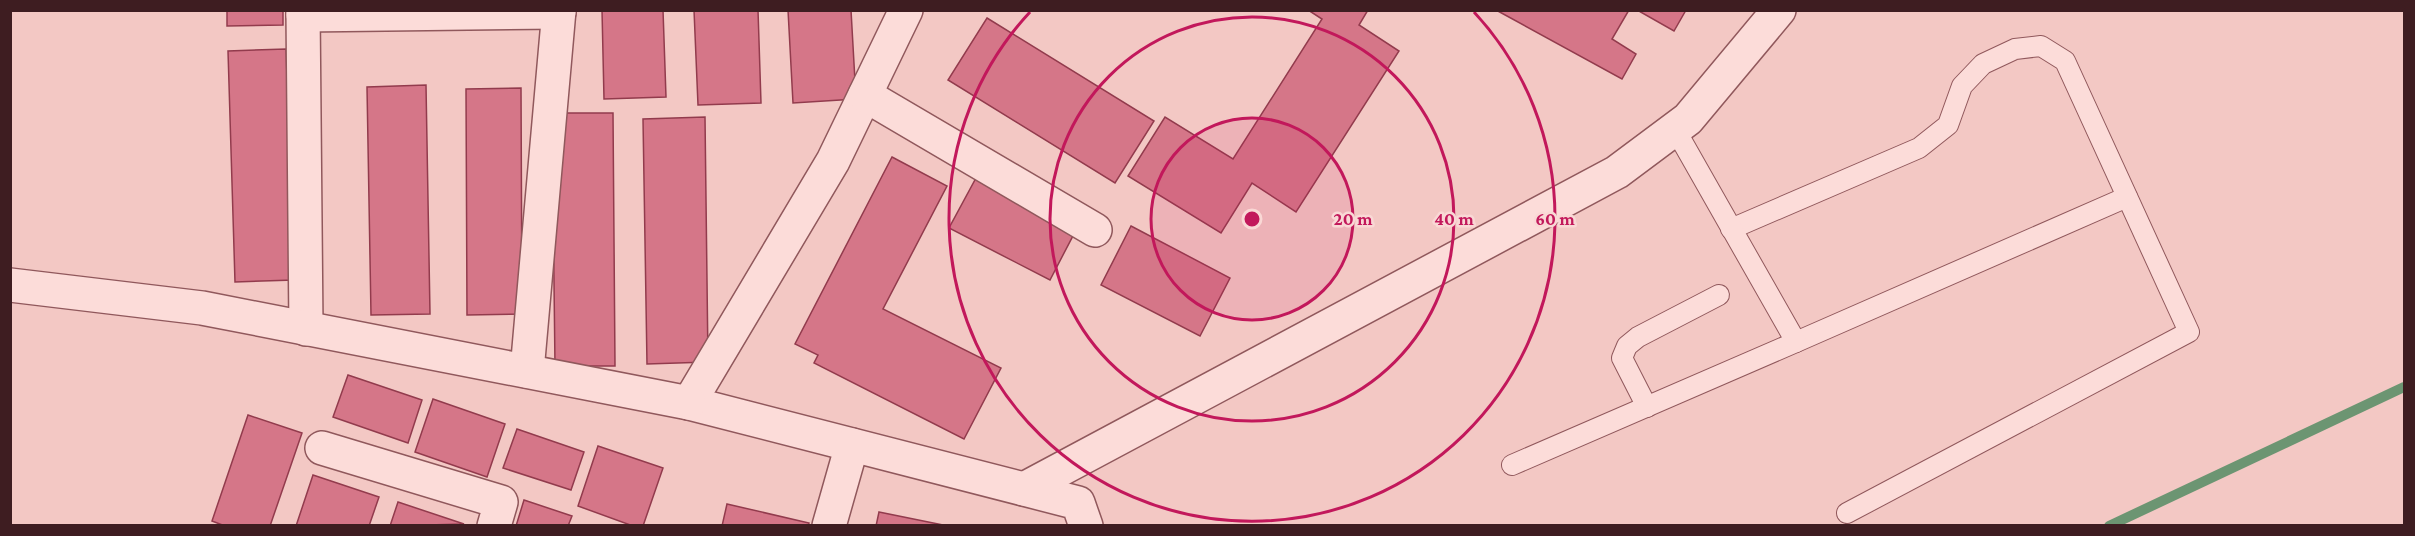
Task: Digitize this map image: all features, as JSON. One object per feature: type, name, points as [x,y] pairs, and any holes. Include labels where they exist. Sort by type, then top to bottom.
[{"type":"street","points":[[690,403],[833,161],[906,10]]},
{"type":"street","points":[[1024,489],[1617,172],[1688,119],[1779,10]]},
{"type":"street","points":[[306,329],[303,13],[559,11],[526,371]]},
{"type":"street","points":[[866,95],[1095,230]]},
{"type":"street","points":[[10,285],[202,308],[690,403],[1078,503],[1086,525]]},
{"type":"street","points":[[829,525],[852,445]]},
{"type":"street","points":[[322,448],[501,502],[494,525]]},
{"type":"lane","points":[[1731,229],[1919,148],[1948,125],[1962,86],[1983,64],[2015,49],[2041,46],[2065,61],[2189,332],[1847,513]]},
{"type":"lane","points":[[1675,129],[1796,342]]},
{"type":"lane","points":[[1512,465],[2127,197]]},
{"type":"lane","points":[[1647,407],[1622,358],[1627,346],[1638,337],[1719,295]]},
{"type":"building","points":[[227,10],[283,10],[283,25],[227,26]]},
{"type":"building","points":[[602,10],[663,10],[666,97],[604,99]]},
{"type":"building","points":[[694,10],[758,10],[761,103],[698,105]]},
{"type":"building","points":[[788,10],[851,10],[856,99],[793,103]]},
{"type":"building","points":[[1308,10],[1368,10],[1359,25],[1399,51],[1296,212],[1252,183],[1221,233],[1128,176],[1165,117],[1233,159],[1322,19]]},
{"type":"building","points":[[1496,10],[1629,10],[1612,39],[1636,54],[1622,79]]},
{"type":"building","points":[[1637,10],[1686,10],[1674,31]]},
{"type":"building","points":[[987,18],[1154,121],[1115,183],[948,80]]},
{"type":"building","points":[[286,49],[294,280],[235,282],[228,51]]},
{"type":"building","points":[[426,85],[430,314],[371,315],[367,87]]},
{"type":"building","points":[[521,88],[522,314],[467,315],[466,89]]},
{"type":"building","points":[[552,113],[613,113],[615,366],[555,366]]},
{"type":"building","points":[[705,117],[708,362],[647,364],[643,119]]},
{"type":"building","points":[[892,157],[947,186],[883,309],[1001,368],[964,439],[814,363],[818,355],[795,344]]},
{"type":"building","points":[[976,178],[1076,230],[1050,280],[949,228]]},
{"type":"building","points":[[1131,226],[1230,278],[1200,336],[1101,285]]},
{"type":"building","points":[[348,375],[422,400],[408,443],[333,417]]},
{"type":"building","points":[[433,399],[505,424],[487,477],[415,452]]},
{"type":"building","points":[[248,415],[302,433],[270,526],[225,526],[212,521]]},
{"type":"building","points":[[517,429],[584,452],[571,490],[503,468]]},
{"type":"building","points":[[598,446],[663,468],[643,526],[633,526],[578,506]]},
{"type":"building","points":[[313,475],[379,497],[369,526],[296,526]]},
{"type":"building","points":[[524,500],[572,516],[568,526],[516,526]]},
{"type":"building","points":[[398,502],[464,524],[390,526]]},
{"type":"building","points":[[727,504],[809,523],[808,526],[722,526]]},
{"type":"building","points":[[879,512],[948,526],[876,526]]},
{"type":"waterway","points":[[2109,526],[2404,387]]}]
